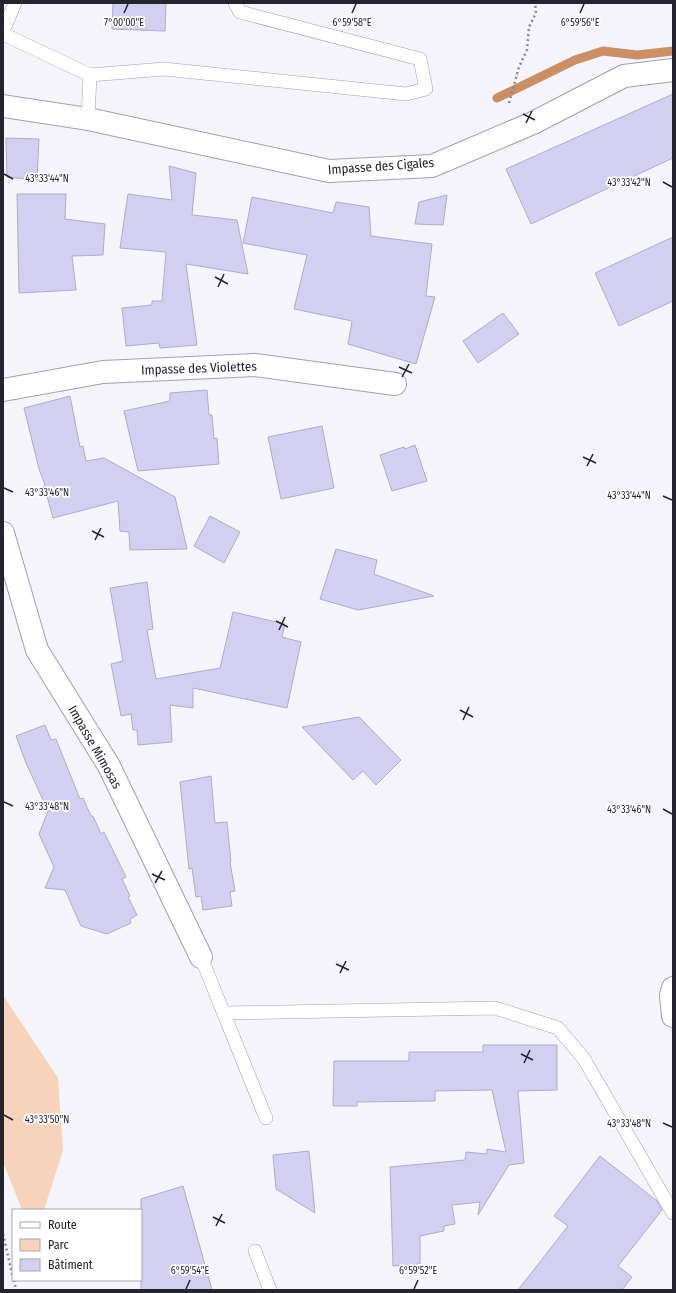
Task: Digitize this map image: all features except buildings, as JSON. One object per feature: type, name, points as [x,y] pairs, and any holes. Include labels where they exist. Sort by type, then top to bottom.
[{"type":"street","name":"Impasse des Cigales","points":[[3,106],[88,119],[329,171],[432,166],[533,123],[624,76],[673,70]]},
{"type":"street","name":"Impasse des Violettes","points":[[3,390],[103,372],[255,365],[395,384]]},
{"type":"street","name":"Impasse Mimosas","points":[[3,534],[37,650],[109,766],[201,957]]},
{"type":"street","points":[[673,988],[671,995],[673,1016]]},
{"type":"lane","points":[[15,3],[3,33],[90,75],[164,69],[406,94],[426,89],[420,59],[240,12],[235,3]]},
{"type":"lane","points":[[88,119],[90,75]]},
{"type":"lane","points":[[201,957],[266,1118]]},
{"type":"lane","points":[[224,1013],[495,1008],[558,1028],[584,1059],[673,1213]]},
{"type":"lane","points":[[255,1251],[270,1290]]},
{"type":"path","points":[[499,137],[519,67],[527,50],[529,28],[536,13],[535,3]]},
{"type":"path","points":[[3,1234],[12,1274]]},
{"type":"green space","points":[[3,995],[58,1078],[63,1150],[44,1209],[22,1209],[3,1162]]},
{"type":"waterway","points":[[497,98],[575,60],[603,51],[637,55],[673,51]]}]
